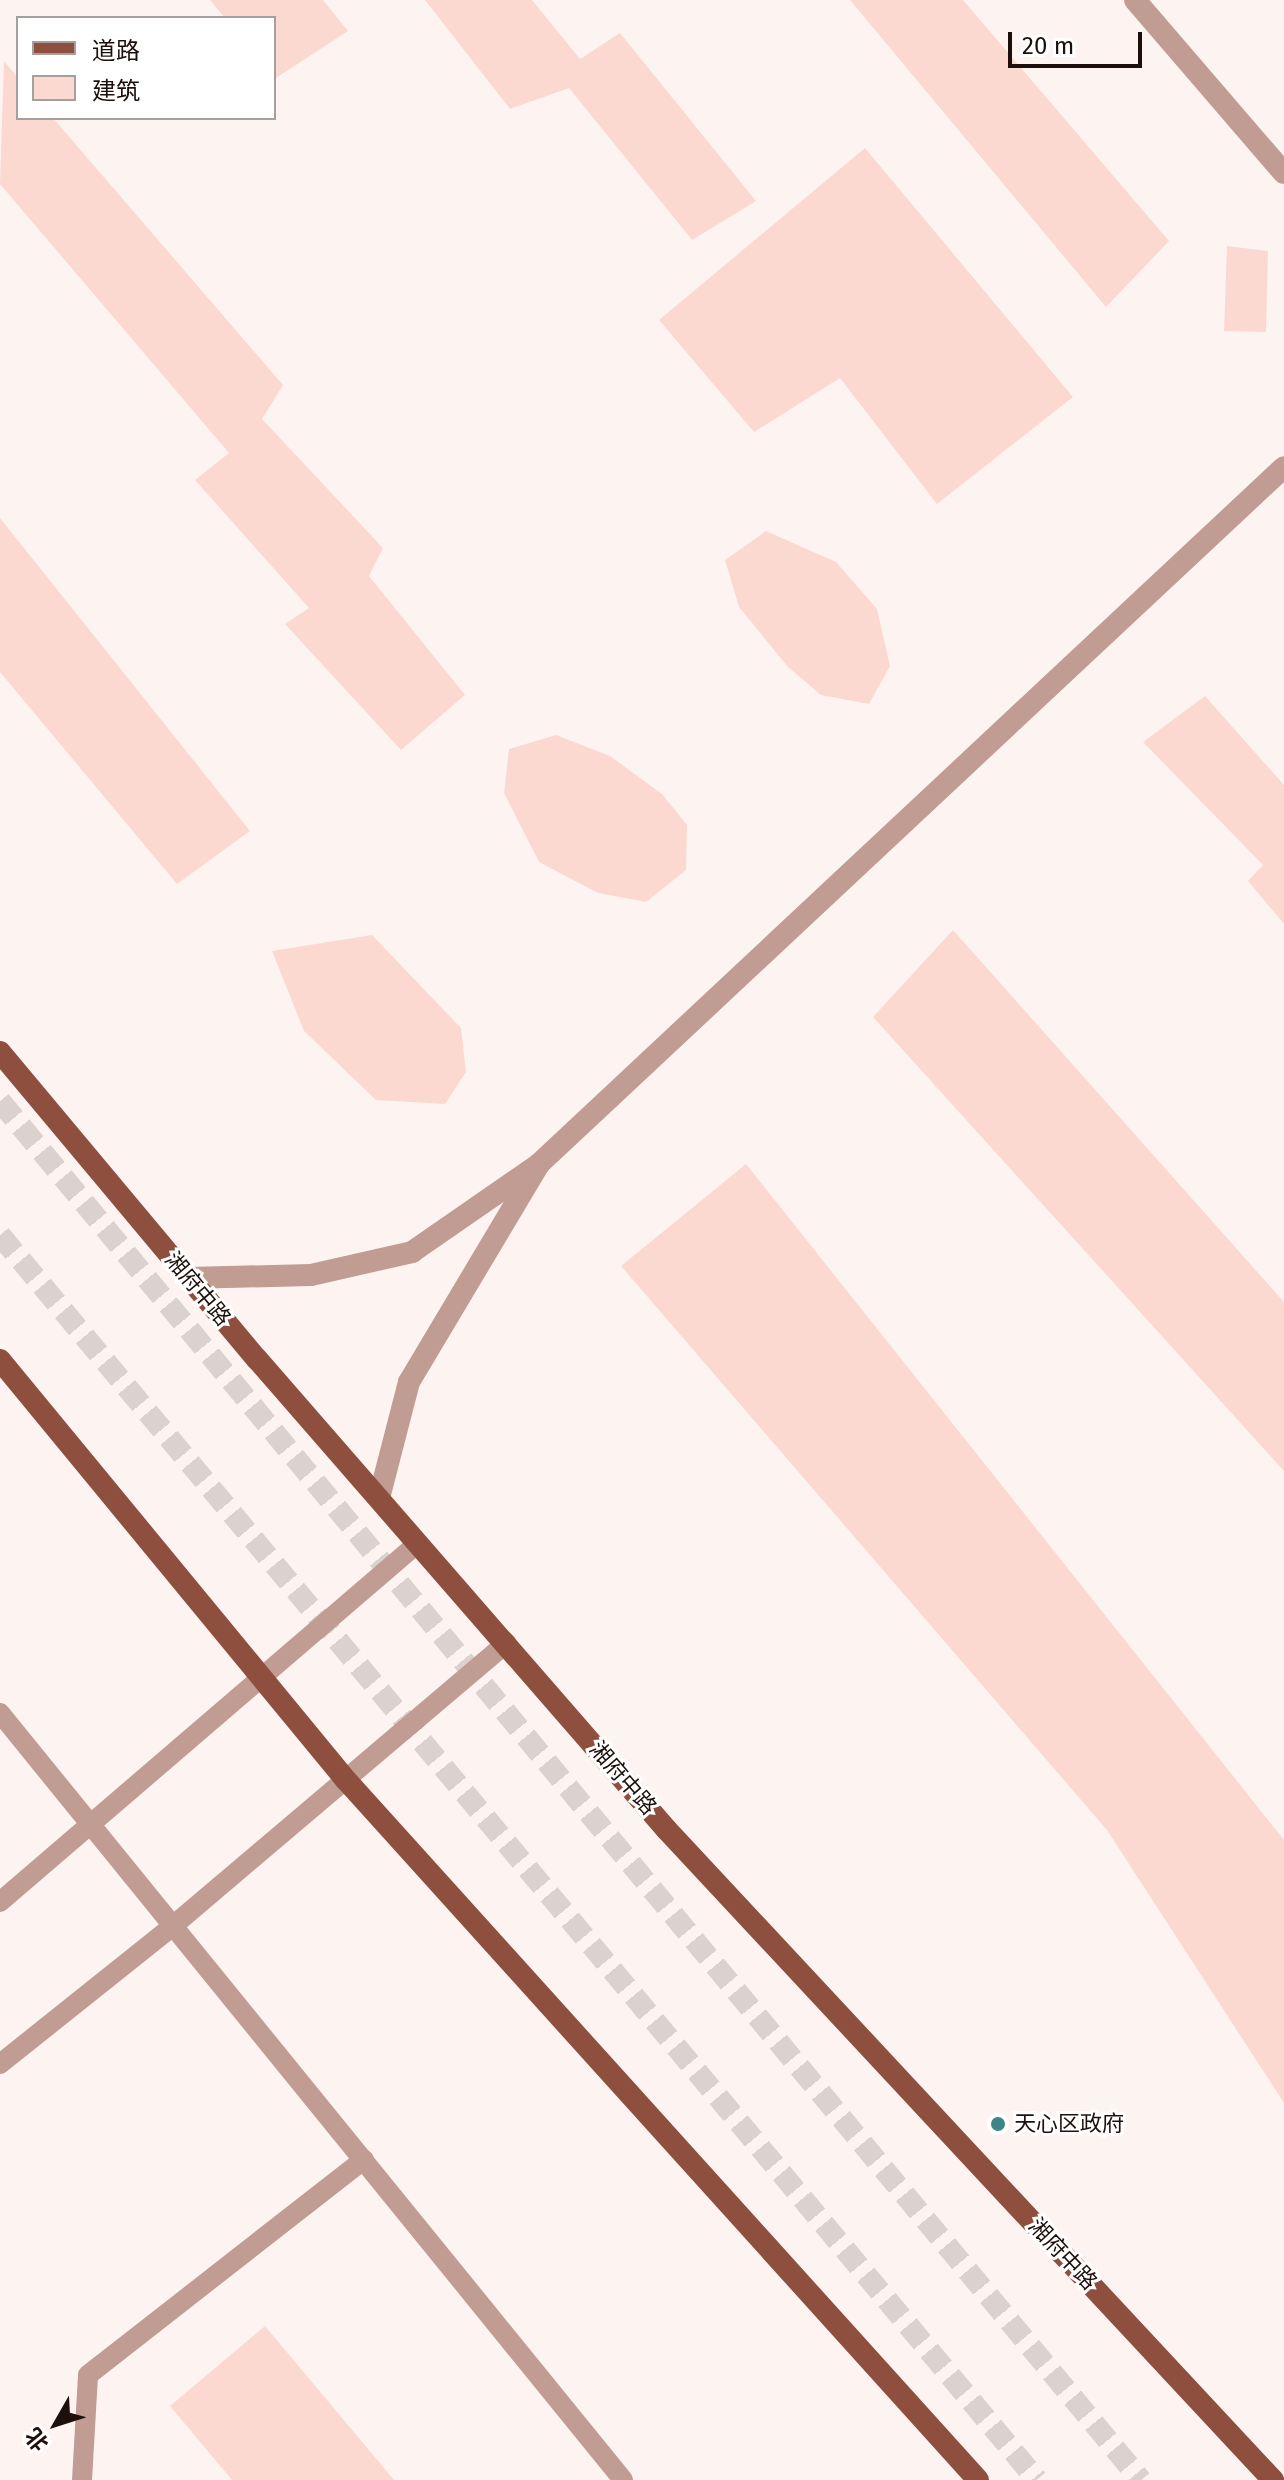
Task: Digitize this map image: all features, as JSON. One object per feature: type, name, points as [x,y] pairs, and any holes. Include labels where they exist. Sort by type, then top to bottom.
[{"type":"main road","name":"湘府中路","points":[[0,1052],[189,1278],[667,1830],[1273,2480]]},
{"type":"main road","points":[[0,1360],[259,1680],[346,1780],[978,2480]]},
{"type":"street","points":[[1135,0],[1284,173]]},
{"type":"street","points":[[189,1278],[311,1275],[412,1252],[539,1164],[1284,467]]},
{"type":"street","points":[[379,1498],[409,1382],[539,1164]]},
{"type":"lane","points":[[0,1902],[418,1543]]},
{"type":"lane","points":[[0,2064],[174,1925],[506,1643]]},
{"type":"lane","points":[[0,1713],[623,2480]]},
{"type":"lane","points":[[82,2480],[88,2375],[364,2159]]},
{"type":"building","points":[[210,0],[323,0],[348,31],[276,78],[276,16],[223,16]]},
{"type":"building","points":[[425,0],[532,0],[580,59],[620,33],[756,201],[692,240],[569,88],[510,109]]},
{"type":"building","points":[[850,0],[963,0],[1169,241],[1106,307]]},
{"type":"building","points":[[4,61],[16,76],[16,120],[55,120],[283,385],[262,419],[383,548],[369,576],[465,695],[401,750],[285,624],[309,608],[195,480],[229,453],[0,184]]},
{"type":"building","points":[[865,148],[1073,397],[937,504],[840,378],[754,432],[659,320]]},
{"type":"building","points":[[1227,246],[1268,251],[1266,332],[1224,331]]},
{"type":"building","points":[[0,518],[250,831],[177,884],[0,672]]},
{"type":"building","points":[[766,531],[836,562],[877,609],[890,666],[869,704],[821,695],[788,667],[739,607],[725,560]]},
{"type":"building","points":[[1205,696],[1284,785],[1284,924],[1248,881],[1263,865],[1143,742]]},
{"type":"building","points":[[556,735],[610,756],[662,794],[687,825],[686,870],[646,902],[598,893],[539,862],[504,793],[509,749]]},
{"type":"building","points":[[953,930],[1284,1302],[1284,1471],[873,1017]]},
{"type":"building","points":[[372,935],[461,1028],[466,1072],[445,1104],[376,1100],[304,1031],[272,951]]},
{"type":"building","points":[[746,1164],[1284,1840],[1284,2103],[1107,1830],[621,1266]]},
{"type":"building","points":[[265,2326],[394,2480],[232,2480],[170,2406]]},
{"type":"tunnel","points":[[0,1101],[1141,2480]]},
{"type":"tunnel","points":[[0,1235],[1037,2480]]},
{"type":"place","name":"天心区政府","points":[[998,2124]]}]
